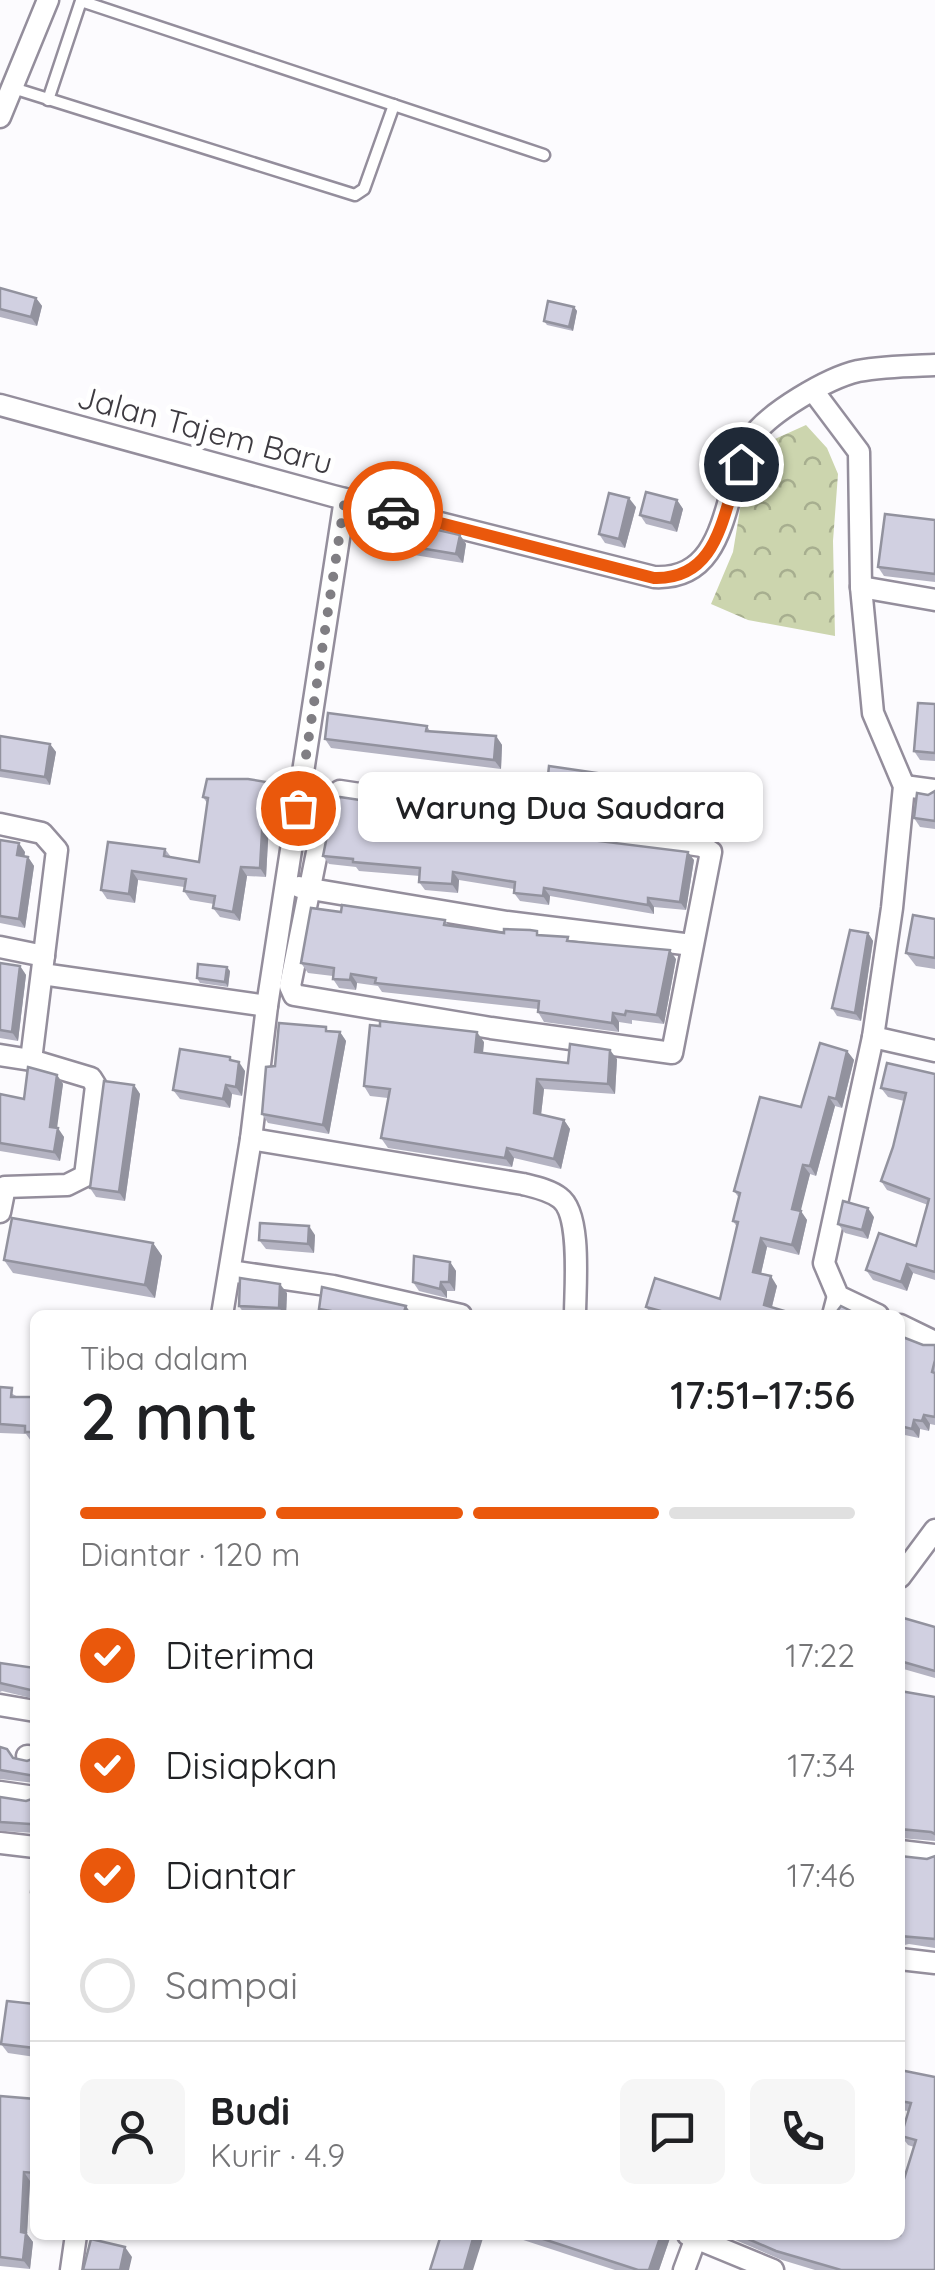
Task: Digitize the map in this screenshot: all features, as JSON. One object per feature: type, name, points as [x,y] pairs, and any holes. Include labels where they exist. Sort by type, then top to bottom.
[{"type":"street","points":[[0,117],[48,0]]},
{"type":"street","name":"Jalan Tajem Baru","points":[[0,405],[345,499],[654,578],[672,578],[689,573],[702,560],[714,541],[751,439],[792,400],[854,372],[935,365]]},
{"type":"street","points":[[814,392],[859,452],[861,586],[873,713],[904,786],[873,1038],[824,1263],[836,1305]]},
{"type":"street","points":[[223,1310],[252,1139],[267,1006],[297,887],[326,808],[340,791],[702,846],[712,852],[710,866],[672,1054],[294,995],[290,986],[297,887],[345,499]]},
{"type":"street","points":[[861,586],[935,600]]},
{"type":"street","points":[[904,786],[935,790]]},
{"type":"street","points":[[0,824],[42,833],[56,850],[31,1060]]},
{"type":"street","points":[[297,887],[507,922],[692,945]]},
{"type":"street","points":[[0,947],[43,965],[267,1006]]},
{"type":"street","points":[[873,1038],[935,1052]]},
{"type":"street","points":[[0,1055],[31,1060],[95,1081],[85,1176],[68,1185],[2,1187],[0,1212]]},
{"type":"street","points":[[252,1139],[522,1184],[562,1199],[572,1214],[576,1310]]},
{"type":"street","points":[[230,1271],[333,1286],[439,1310]]},
{"type":"street","points":[[905,1328],[935,1342]]},
{"type":"street","points":[[905,1570],[935,1530]]},
{"type":"street","points":[[0,1705],[30,1710]]},
{"type":"street","points":[[0,1792],[30,1796]]},
{"type":"street","points":[[0,1843],[30,1846]]},
{"type":"street","points":[[905,1852],[935,1855]]},
{"type":"street","points":[[905,1960],[935,1964]]},
{"type":"street","points":[[71,2270],[75,2240]]},
{"type":"street","points":[[684,2270],[693,2240]]},
{"type":"street","points":[[703,2240],[772,2270]]},
{"type":"lane","points":[[48,100],[82,0],[544,154]]},
{"type":"lane","points":[[12,88],[355,195],[364,189],[394,105]]},
{"type":"green space","points":[[806,425],[827,448],[838,474],[833,541],[835,636],[748,620],[711,604],[733,552],[742,497],[750,488],[766,443]]},
{"type":"building","points":[[0,288],[36,298],[31,317],[0,309]]},
{"type":"building","points":[[548,301],[574,307],[569,327],[544,321]]},
{"type":"building","points":[[646,492],[677,500],[671,523],[640,515]]},
{"type":"building","points":[[609,493],[629,498],[619,539],[599,534]]},
{"type":"building","points":[[885,514],[935,520],[935,574],[878,567]]},
{"type":"building","points":[[394,520],[460,535],[456,554],[390,543]]},
{"type":"building","points":[[918,703],[935,704],[935,753],[914,751]]},
{"type":"building","points":[[328,713],[427,726],[426,731],[496,736],[494,760],[325,739]]},
{"type":"building","points":[[0,736],[50,744],[45,777],[0,770]]},
{"type":"building","points":[[549,766],[686,786],[685,791],[718,793],[717,811],[684,809],[683,818],[666,816],[667,805],[627,801],[626,813],[593,809],[595,799],[546,794]]},
{"type":"building","points":[[207,779],[272,783],[277,799],[274,814],[263,814],[260,868],[241,867],[233,912],[213,908],[215,896],[184,891],[186,879],[132,871],[129,894],[101,890],[108,842],[165,849],[164,856],[199,862]]},
{"type":"building","points":[[935,791],[935,821],[914,818],[917,793],[928,795]]},
{"type":"building","points":[[340,797],[558,830],[558,836],[688,852],[680,902],[648,898],[648,905],[544,888],[543,896],[514,893],[515,882],[453,872],[452,884],[419,882],[420,868],[323,856],[333,806]]},
{"type":"building","points":[[0,840],[19,843],[17,855],[28,857],[19,919],[0,916]]},
{"type":"building","points":[[342,905],[445,920],[444,925],[504,933],[504,929],[530,930],[537,931],[537,935],[568,937],[567,941],[670,950],[657,1015],[613,1013],[612,1023],[538,1012],[539,1001],[375,983],[376,978],[351,974],[350,980],[333,979],[334,968],[301,963],[311,908],[341,912]]},
{"type":"building","points":[[913,915],[935,919],[935,958],[906,953]]},
{"type":"building","points":[[850,930],[868,933],[855,1013],[832,1008]]},
{"type":"building","points":[[0,963],[20,966],[12,1032],[0,1030]]},
{"type":"building","points":[[198,964],[227,967],[225,982],[197,978]]},
{"type":"building","points":[[380,1021],[477,1032],[475,1052],[568,1063],[570,1044],[610,1050],[608,1084],[537,1079],[534,1113],[564,1120],[554,1159],[507,1148],[505,1158],[381,1138],[390,1089],[364,1086],[370,1025],[380,1026]]},
{"type":"building","points":[[279,1023],[340,1032],[323,1125],[262,1114],[266,1067],[275,1066]]},
{"type":"building","points":[[820,1043],[847,1051],[836,1099],[829,1097],[810,1166],[803,1165],[792,1209],[801,1211],[792,1245],[761,1238],[753,1272],[771,1276],[764,1305],[781,1310],[646,1307],[655,1278],[720,1299],[738,1222],[733,1221],[740,1193],[734,1191],[760,1097],[801,1107]]},
{"type":"building","points":[[180,1049],[239,1062],[236,1087],[226,1085],[223,1099],[173,1090]]},
{"type":"building","points":[[887,1063],[935,1074],[935,1272],[907,1264],[901,1282],[866,1270],[879,1233],[916,1246],[929,1199],[881,1181],[906,1093],[881,1088]]},
{"type":"building","points":[[28,1067],[57,1075],[50,1127],[58,1128],[54,1152],[0,1143],[0,1094],[24,1099]]},
{"type":"building","points":[[104,1081],[134,1085],[119,1192],[90,1188]]},
{"type":"building","points":[[843,1201],[868,1208],[862,1230],[838,1224]]},
{"type":"building","points":[[12,1218],[153,1243],[145,1285],[4,1260]]},
{"type":"building","points":[[260,1223],[309,1226],[308,1244],[259,1240]]},
{"type":"building","points":[[414,1256],[450,1262],[449,1282],[441,1282],[440,1289],[413,1282]]},
{"type":"building","points":[[240,1278],[280,1284],[279,1308],[239,1306]]},
{"type":"building","points":[[322,1287],[406,1306],[405,1310],[319,1309]]},
{"type":"building","points":[[905,1338],[935,1345],[935,1417],[924,1415],[922,1421],[914,1420],[912,1429],[905,1427]]},
{"type":"building","points":[[0,1387],[12,1388],[11,1397],[30,1397],[30,1432],[25,1432],[25,1426],[0,1424]]},
{"type":"building","points":[[905,1618],[935,1627],[935,1671],[905,1662]]},
{"type":"building","points":[[0,1663],[30,1667],[30,1690],[0,1683]]},
{"type":"building","points":[[905,1692],[935,1697],[935,1834],[905,1829]]},
{"type":"building","points":[[0,1747],[13,1758],[30,1760],[30,1775],[0,1770]]},
{"type":"building","points":[[0,1797],[30,1800],[30,1824],[0,1822]]},
{"type":"building","points":[[935,1856],[935,1939],[905,1936],[905,1857]]},
{"type":"building","points":[[7,2001],[30,2003],[30,2047],[1,2044]]},
{"type":"building","points":[[905,2071],[935,2077],[935,2270],[841,2270],[751,2240],[905,2240],[905,2176],[916,2140],[905,2137],[911,2103],[905,2102]]},
{"type":"building","points":[[0,2096],[30,2099],[30,2173],[24,2172],[21,2232],[26,2233],[23,2260],[0,2257]]},
{"type":"building","points":[[91,2240],[125,2247],[120,2270],[83,2270]]},
{"type":"building","points":[[439,2240],[473,2240],[464,2270],[430,2270]]},
{"type":"building","points":[[546,2240],[659,2240],[649,2270],[638,2270]]},
{"type":"way so far","points":[[298,808],[345,499],[393,511]]},
{"type":"place","name":"Warung Dua Saudara","points":[[298,808]]},
{"type":"route","points":[[393,511],[654,578],[672,578],[689,573],[714,541],[741,464]]}]
